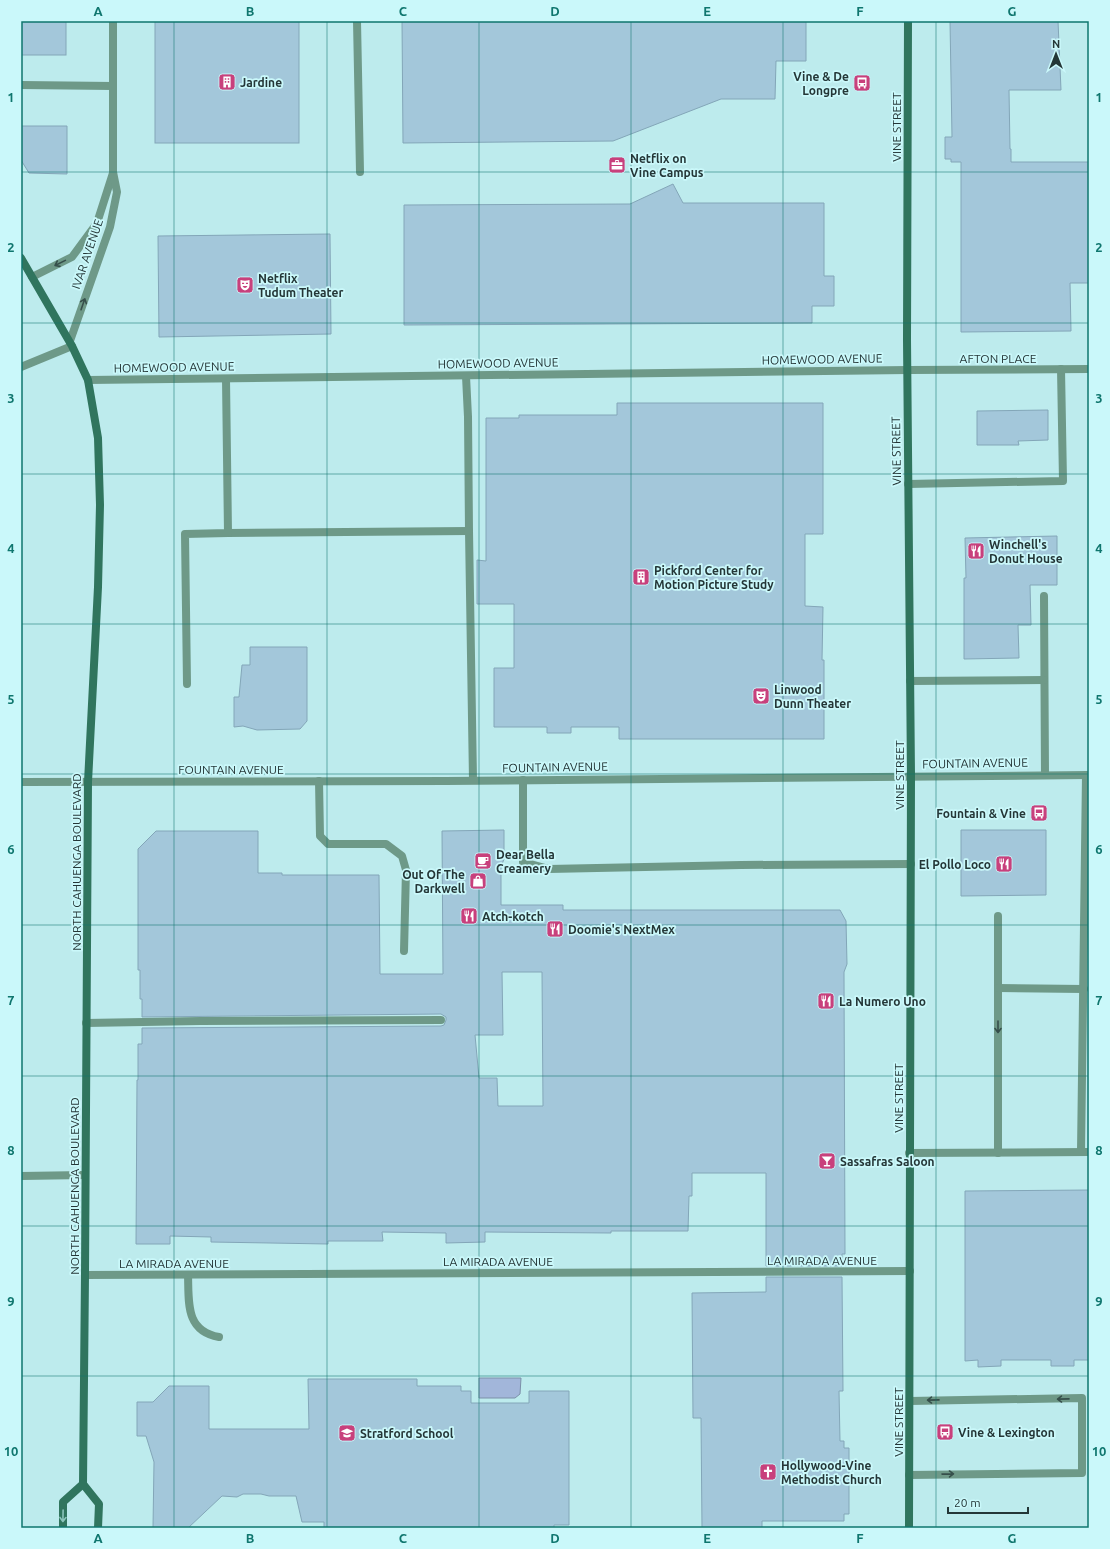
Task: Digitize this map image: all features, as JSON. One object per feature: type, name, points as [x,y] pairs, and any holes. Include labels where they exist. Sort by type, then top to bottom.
[{"type":"main road","name":"VINE STREET","points":[[908,21],[908,484],[911,776],[909,1528]]},
{"type":"main road","name":"NORTH CAHUENGA BOULEVARD","points":[[21,258],[71,343],[88,380],[98,438],[100,505],[98,587],[88,782],[83,1484]]},
{"type":"main road","points":[[63,1528],[63,1502],[83,1484],[99,1504],[98,1528]]},
{"type":"street","name":"IVAR AVENUE","points":[[71,343],[110,227],[117,192],[113,172],[113,21]]},
{"type":"street","points":[[357,21],[360,172]]},
{"type":"street","points":[[21,84],[113,86]]},
{"type":"street","name":"IVAR AVENUE","points":[[32,277],[72,257],[97,223],[113,172]]},
{"type":"street","points":[[21,367],[71,343]]},
{"type":"street","points":[[908,484],[1063,481],[1061,369]]},
{"type":"street","name":"AFTON PLACE","points":[[908,370],[1089,369]]},
{"type":"street","name":"HOMEWOOD AVENUE","points":[[88,380],[908,370]]},
{"type":"street","points":[[466,376],[468,417],[473,780]]},
{"type":"street","points":[[226,379],[228,533]]},
{"type":"street","points":[[187,684],[185,534],[469,531]]},
{"type":"street","points":[[1044,596],[1045,775]]},
{"type":"street","points":[[910,681],[1044,680]]},
{"type":"street","points":[[909,1153],[1085,1152],[1084,989],[1088,775]]},
{"type":"street","name":"FOUNTAIN AVENUE","points":[[21,782],[523,780],[1088,775]]},
{"type":"street","points":[[523,780],[523,862],[549,869],[741,865],[910,864]]},
{"type":"street","points":[[319,781],[320,836],[328,844],[386,844],[402,856],[406,870],[404,950]]},
{"type":"street","points":[[998,916],[998,1153]]},
{"type":"street","points":[[998,988],[1084,989]]},
{"type":"street","points":[[86,1023],[441,1020]]},
{"type":"street","points":[[21,1176],[85,1175]]},
{"type":"street","name":"LA MIRADA AVENUE","points":[[85,1275],[910,1271]]},
{"type":"street","points":[[188,1275],[190,1314],[195,1324],[211,1336],[219,1337]]},
{"type":"street","points":[[909,1474],[1082,1473],[1082,1398],[910,1401]]},
{"type":"water","points":[[479,1378],[521,1378],[520,1394],[515,1398],[479,1398]]},
{"type":"building","points":[[21,21],[66,21],[66,55],[21,55]]},
{"type":"building","name":"Jardine","points":[[155,21],[299,21],[299,143],[155,143]]},
{"type":"building","points":[[402,21],[806,21],[806,61],[776,61],[775,99],[721,99],[613,141],[403,143]]},
{"type":"building","points":[[950,21],[1058,21],[1061,90],[1009,90],[1010,149],[1011,162],[1089,162],[1089,283],[1070,283],[1071,331],[961,332],[961,162],[951,162],[951,159],[945,159],[945,137],[952,137]]},
{"type":"building","points":[[21,126],[67,126],[67,174],[29,173],[21,160]]},
{"type":"building","points":[[673,184],[683,203],[824,203],[824,276],[834,276],[834,306],[812,306],[812,323],[404,325],[404,205],[630,204]]},
{"type":"building","name":"Netflix Tudum Theater","points":[[330,234],[331,334],[159,337],[158,236]]},
{"type":"building","name":"Pickford Center for Motion Picture Study","points":[[617,403],[823,403],[823,534],[805,534],[805,606],[823,607],[822,660],[824,660],[824,739],[619,739],[619,727],[571,727],[571,733],[547,733],[547,727],[494,727],[494,668],[514,668],[514,604],[477,604],[477,560],[486,561],[486,418],[519,418],[519,415],[617,415]]},
{"type":"building","points":[[1048,410],[1048,440],[1018,441],[1019,445],[977,445],[977,411]]},
{"type":"building","points":[[1057,536],[1057,585],[1030,585],[1031,625],[1018,625],[1019,658],[964,659],[964,578],[966,578],[965,538]]},
{"type":"building","points":[[250,647],[307,647],[307,721],[300,729],[257,730],[243,726],[234,727],[234,697],[239,697],[242,665],[250,665]]},
{"type":"building","points":[[504,830],[504,859],[501,867],[501,905],[563,905],[563,910],[840,910],[846,921],[847,964],[844,972],[845,1254],[842,1254],[842,1266],[766,1266],[766,1173],[692,1173],[692,1196],[689,1196],[688,1231],[611,1231],[611,1233],[485,1232],[485,1242],[446,1243],[446,1233],[382,1232],[383,1241],[328,1241],[328,1244],[211,1242],[211,1237],[170,1236],[170,1244],[136,1244],[138,1044],[142,1044],[142,1028],[441,1026],[444,1025],[446,1020],[446,1017],[441,1014],[142,1017],[142,999],[140,999],[140,970],[138,970],[138,849],[156,831],[258,831],[258,873],[282,873],[282,875],[379,875],[380,974],[443,974],[442,831]],"holes":[[[502,972],[542,972],[543,1106],[498,1106],[497,1078],[479,1078],[475,1035],[503,1035]]]},
{"type":"building","points":[[961,830],[1046,830],[1046,895],[961,896]]},
{"type":"building","points":[[1089,1190],[1089,1360],[1074,1360],[1074,1366],[1051,1366],[1051,1360],[1001,1360],[1001,1366],[978,1367],[978,1360],[965,1361],[965,1191]]},
{"type":"building","points":[[766,1277],[842,1277],[843,1391],[839,1391],[840,1441],[844,1441],[844,1448],[849,1448],[849,1514],[844,1514],[844,1521],[762,1521],[762,1528],[702,1528],[701,1418],[693,1418],[692,1293],[766,1292]]},
{"type":"building","points":[[308,1379],[417,1379],[417,1386],[461,1386],[461,1391],[471,1391],[471,1403],[529,1403],[529,1391],[569,1391],[569,1525],[554,1525],[554,1528],[324,1528],[324,1522],[302,1522],[296,1496],[243,1494],[237,1497],[222,1496],[188,1528],[153,1528],[154,1462],[146,1436],[137,1436],[137,1402],[153,1402],[169,1386],[209,1386],[209,1429],[309,1429]]},
{"type":"place","name":"Jardine","points":[[227,82]]},
{"type":"place","name":"Vine & De Longpre","points":[[862,83]]},
{"type":"place","name":"Netflix on Vine Campus","points":[[617,165]]},
{"type":"place","name":"Netflix Tudum Theater","points":[[245,285]]},
{"type":"place","name":"Winchell's Donut House","points":[[976,551]]},
{"type":"place","name":"Pickford Center for Motion Picture Study","points":[[641,577]]},
{"type":"place","name":"Linwood Dunn Theater","points":[[761,696]]},
{"type":"place","name":"Fountain & Vine","points":[[1039,813]]},
{"type":"place","name":"Dear Bella Creamery","points":[[483,861]]},
{"type":"place","name":"El Pollo Loco","points":[[1004,864]]},
{"type":"place","name":"Out Of The Darkwell","points":[[478,881]]},
{"type":"place","name":"Atch-kotch","points":[[469,916]]},
{"type":"place","name":"Doomie's NextMex","points":[[555,929]]},
{"type":"place","name":"La Numero Uno","points":[[826,1001]]},
{"type":"place","name":"Sassafras Saloon","points":[[827,1161]]},
{"type":"place","name":"Vine & Lexington","points":[[945,1432]]},
{"type":"place","name":"Stratford School","points":[[347,1433]]},
{"type":"place","name":"Hollywood-Vine Methodist Church","points":[[768,1472]]}]
